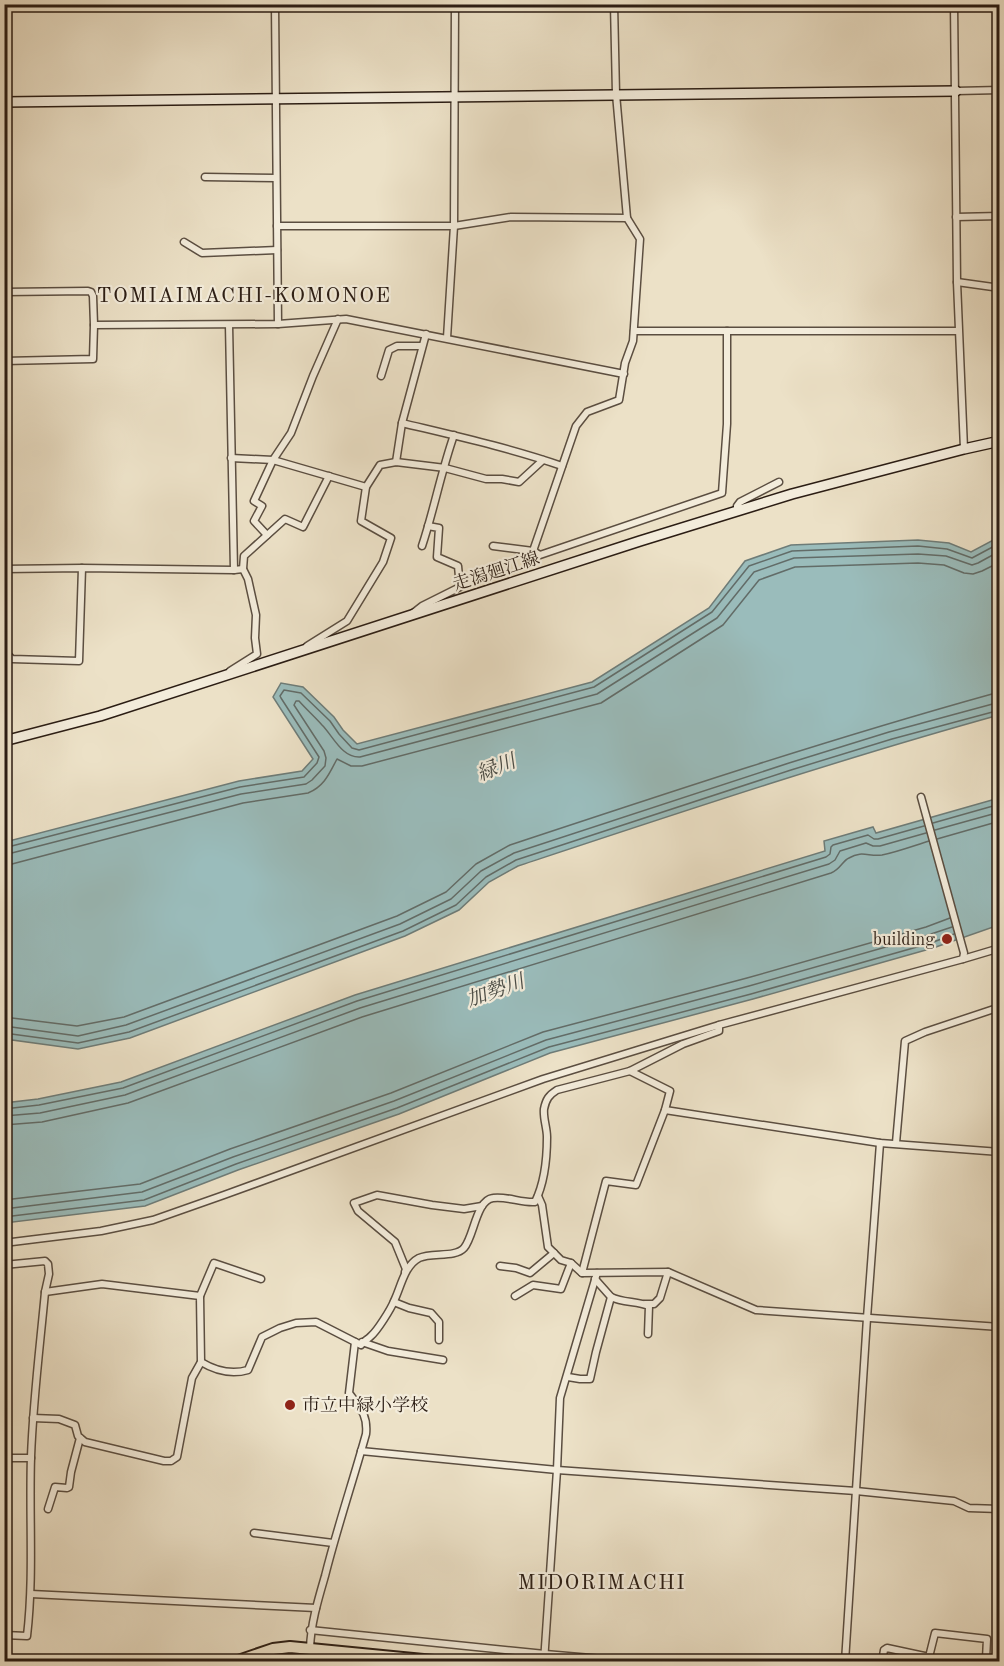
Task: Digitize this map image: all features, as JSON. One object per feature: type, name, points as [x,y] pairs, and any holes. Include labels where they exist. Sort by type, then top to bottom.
[{"type":"main road","points":[[4,102],[956,91]]},
{"type":"main road","name":"走潟廻江線","points":[[4,741],[100,716],[802,491],[999,441]]},
{"type":"main road","points":[[235,1662],[273,1649],[290,1647],[444,1662]]},
{"type":"street","points":[[275,4],[278,324]]},
{"type":"street","points":[[447,338],[454,226],[454,4]]},
{"type":"street","points":[[533,550],[576,426],[587,412],[619,400],[625,363],[633,341],[640,239],[627,218],[616,94],[614,4]]},
{"type":"street","points":[[954,4],[958,331],[964,449]]},
{"type":"street","points":[[956,91],[999,90]]},
{"type":"street","points":[[205,177],[276,178]]},
{"type":"street","points":[[956,217],[999,216]]},
{"type":"street","points":[[277,226],[454,226],[511,217],[627,218]]},
{"type":"street","points":[[184,242],[202,253],[277,250]]},
{"type":"street","points":[[957,282],[999,288]]},
{"type":"street","points":[[4,292],[91,292],[94,325],[93,359],[4,361]]},
{"type":"street","points":[[267,535],[254,521],[262,506],[254,501],[273,460],[291,433],[338,319]]},
{"type":"street","points":[[94,325],[278,324],[346,319],[624,374]]},
{"type":"street","points":[[229,325],[234,570]]},
{"type":"street","points":[[634,331],[958,331]]},
{"type":"street","points":[[493,546],[533,550],[540,555],[722,493],[727,424],[727,331]]},
{"type":"street","points":[[396,462],[402,423],[426,334]]},
{"type":"street","points":[[381,376],[389,350],[397,346],[422,346]]},
{"type":"street","points":[[402,423],[562,466]]},
{"type":"street","points":[[422,546],[453,435]]},
{"type":"street","points":[[231,458],[273,460],[366,487]]},
{"type":"street","points":[[296,653],[347,621],[383,562],[391,538],[361,521],[366,487],[380,465],[396,462],[443,468],[486,479],[519,482],[543,460]]},
{"type":"street","points":[[219,678],[257,654],[256,615],[248,579],[243,569],[244,556],[285,519],[303,527],[329,476]]},
{"type":"street","points":[[737,511],[740,502],[779,482]]},
{"type":"street","points":[[410,616],[422,606],[460,587],[458,566],[437,557],[439,528],[428,526]]},
{"type":"street","points":[[4,651],[12,659],[79,661],[82,568]]},
{"type":"street","points":[[4,569],[243,569]]},
{"type":"street","points":[[921,797],[964,956]]},
{"type":"street","points":[[4,1243],[101,1231],[153,1220],[543,1079],[719,1025],[999,948]]},
{"type":"street","points":[[896,1143],[905,1041],[924,1032],[998,1007],[999,1018]]},
{"type":"street","points":[[403,1278],[412,1263],[420,1258],[456,1253],[465,1248],[482,1206],[487,1200],[493,1197],[526,1203],[535,1202],[545,1164],[547,1136],[544,1111],[548,1096],[557,1090],[630,1071],[683,1044],[719,1031],[719,1025]]},
{"type":"street","points":[[582,1273],[606,1181],[636,1185],[670,1091],[630,1071]]},
{"type":"street","points":[[664,1110],[880,1143],[999,1152]]},
{"type":"street","points":[[845,1662],[880,1143]]},
{"type":"street","points":[[359,1342],[372,1335],[394,1302],[406,1269],[395,1242],[358,1211],[354,1203],[377,1195],[464,1209],[482,1206]]},
{"type":"street","points":[[538,1196],[542,1205],[548,1247],[561,1260],[571,1263],[582,1273],[596,1276],[668,1272],[756,1310],[999,1327]]},
{"type":"street","points":[[530,1287],[530,1273],[554,1252]]},
{"type":"street","points":[[4,1265],[45,1261],[48,1264],[49,1274],[45,1292],[33,1418],[31,1594],[27,1636],[4,1635]]},
{"type":"street","points":[[33,1418],[59,1419],[75,1425],[80,1438],[85,1442],[171,1461],[177,1457],[192,1378],[201,1362],[200,1296],[214,1263],[261,1279]]},
{"type":"street","points":[[515,1296],[533,1285],[561,1288],[571,1263]]},
{"type":"street","points":[[500,1266],[530,1273]]},
{"type":"street","points":[[596,1276],[611,1297],[618,1301],[654,1304],[660,1298],[668,1272]]},
{"type":"street","points":[[544,1658],[560,1398],[596,1276]]},
{"type":"street","points":[[45,1292],[102,1284],[200,1296]]},
{"type":"street","points":[[568,1377],[590,1379],[611,1297]]},
{"type":"street","points":[[394,1302],[431,1313],[439,1322],[439,1340]]},
{"type":"street","points":[[644,1304],[649,1306],[648,1334]]},
{"type":"street","points":[[201,1362],[219,1371],[238,1373],[248,1370],[262,1337],[296,1323],[316,1322],[359,1342],[388,1351],[443,1360]]},
{"type":"street","points":[[310,1648],[310,1630],[366,1434],[367,1422],[364,1414],[349,1393],[359,1342]]},
{"type":"street","points":[[48,1509],[55,1487],[67,1488],[69,1486],[80,1438]]},
{"type":"street","points":[[361,1451],[557,1470],[856,1491],[954,1502],[969,1508],[999,1509]]},
{"type":"street","points":[[4,1458],[31,1458]]},
{"type":"street","points":[[254,1533],[333,1543]]},
{"type":"street","points":[[31,1594],[316,1608]]},
{"type":"street","points":[[310,1630],[544,1658],[637,1662]]},
{"type":"street","points":[[882,1662],[884,1650],[887,1648],[928,1659],[935,1633],[987,1639],[986,1659],[999,1661]]},
{"type":"water","name":"緑川","points":[[999,537],[999,715],[818,769],[518,866],[489,882],[459,910],[405,936],[130,1038],[78,1049],[5,1039],[5,842],[239,781],[302,771],[313,759],[273,697],[281,683],[303,687],[334,717],[357,744],[592,682],[709,608],[745,561],[791,545],[918,540],[949,543],[971,552]]},
{"type":"water","name":"加勢川","points":[[999,798],[999,925],[933,948],[550,1053],[399,1114],[238,1170],[145,1206],[5,1223],[4,1103],[38,1099],[121,1082],[355,995],[825,851],[824,841],[873,827],[876,833]]},
{"type":"water","points":[[298,1657],[362,1661],[274,1661]]},
{"type":"place","name":"building","points":[[947,939]]},
{"type":"place","name":"市立中緑小学校","points":[[290,1405]]},
{"type":"district","name":"TOMIAIMACHI-KOMONOE","points":[[244,295]]},
{"type":"district","name":"MIDORIMACHI","points":[[602,1582]]}]
